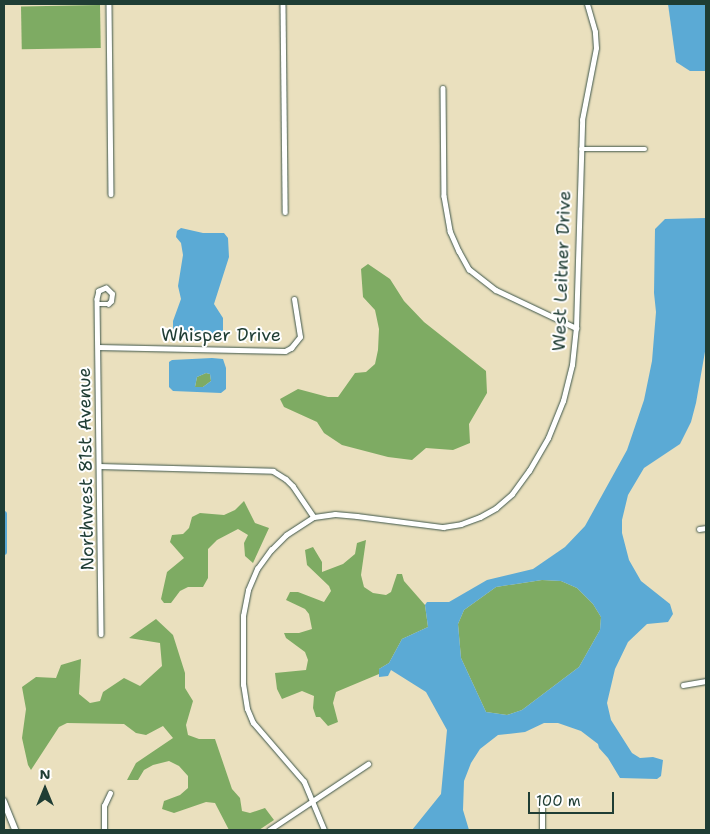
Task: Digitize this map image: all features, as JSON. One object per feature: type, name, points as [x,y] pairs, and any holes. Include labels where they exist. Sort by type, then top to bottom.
[{"type":"street","points":[[109,4],[111,194]]},
{"type":"street","points":[[282,4],[285,212]]},
{"type":"street","name":"West Leitner Drive","points":[[324,830],[304,782],[253,724],[247,709],[243,685],[243,616],[248,590],[257,569],[286,535],[314,517],[345,515],[443,527],[461,524],[496,508],[512,494],[529,471],[548,438],[563,401],[572,365],[576,328],[583,115],[596,48],[595,32],[586,4]]},
{"type":"street","points":[[443,88],[444,196],[450,231],[458,251],[469,269],[496,290],[576,328]]},
{"type":"street","points":[[581,149],[645,149]]},
{"type":"street","name":"Whisper Drive","points":[[98,347],[285,351],[291,348],[300,337],[294,299]]},
{"type":"street","name":"Northwest 81st Avenue","points":[[98,304],[102,634]]},
{"type":"street","points":[[99,466],[273,471],[286,479],[314,517]]},
{"type":"street","points":[[699,529],[706,528]]},
{"type":"street","points":[[683,685],[706,681]]},
{"type":"street","points":[[269,830],[368,764]]},
{"type":"street","points":[[104,830],[104,806],[110,793]]},
{"type":"street","points":[[4,801],[16,830]]},
{"type":"street","points":[[542,802],[542,830]]},
{"type":"green space","points":[[100,5],[101,48],[22,49],[21,6]]},
{"type":"green space","points":[[368,264],[390,279],[404,301],[424,322],[486,371],[487,393],[469,424],[470,443],[453,450],[426,448],[412,460],[388,457],[342,445],[324,433],[317,422],[284,407],[280,399],[298,389],[328,397],[338,397],[355,373],[366,372],[375,364],[379,329],[375,310],[363,297],[361,269]]},
{"type":"green space","points":[[206,373],[210,374],[211,381],[203,387],[195,387],[197,377]]},
{"type":"green space","points":[[244,501],[255,523],[269,528],[253,563],[245,556],[244,543],[248,535],[238,529],[217,540],[208,549],[208,578],[203,587],[188,587],[180,591],[171,603],[164,603],[161,599],[167,572],[184,558],[170,542],[172,535],[183,534],[189,528],[192,517],[200,513],[224,515],[235,510]]},
{"type":"green space","points":[[366,540],[361,575],[364,587],[373,593],[386,595],[391,592],[397,574],[402,574],[404,581],[425,605],[428,627],[402,639],[389,663],[379,669],[379,674],[336,692],[333,703],[338,722],[328,726],[320,717],[316,717],[313,708],[314,696],[302,691],[282,699],[277,689],[275,673],[306,670],[308,660],[305,652],[286,638],[284,633],[299,633],[312,629],[309,614],[305,609],[286,600],[290,592],[298,592],[324,602],[331,591],[329,586],[307,565],[305,550],[313,547],[322,562],[322,572],[343,564],[355,554],[357,543]]},
{"type":"green space","points":[[542,580],[561,581],[577,588],[593,604],[601,617],[600,630],[579,667],[522,710],[507,715],[486,712],[461,658],[458,624],[464,610],[496,587]]},
{"type":"green space","points":[[156,619],[173,635],[185,673],[185,688],[193,701],[186,725],[188,735],[199,739],[215,739],[232,789],[240,798],[242,811],[250,813],[265,808],[274,820],[259,830],[229,830],[215,803],[206,802],[174,813],[162,809],[164,801],[180,795],[188,788],[188,776],[179,766],[169,761],[153,765],[144,770],[138,780],[127,780],[136,763],[173,738],[163,726],[146,735],[136,733],[124,724],[67,723],[59,727],[31,770],[28,765],[22,738],[26,709],[22,687],[36,677],[56,678],[61,665],[81,659],[79,694],[90,703],[100,701],[103,692],[124,678],[140,686],[162,666],[160,643],[129,638]]},
{"type":"water","points":[[668,4],[706,4],[706,71],[690,71],[676,62]]},
{"type":"water","points":[[706,218],[706,346],[691,422],[680,444],[644,468],[628,495],[622,520],[622,533],[629,560],[641,581],[670,604],[673,614],[668,622],[647,624],[628,642],[615,669],[607,703],[611,720],[632,753],[640,758],[653,757],[663,760],[661,776],[657,779],[620,778],[598,744],[581,731],[558,723],[544,723],[525,732],[498,735],[480,749],[471,763],[464,781],[463,810],[469,830],[412,830],[441,794],[447,730],[426,692],[391,670],[388,676],[379,677],[379,669],[389,663],[402,639],[428,627],[425,605],[427,602],[449,602],[487,580],[533,569],[565,547],[585,526],[627,450],[644,400],[652,361],[656,312],[654,293],[655,229],[665,219]],"holes":[[[542,580],[561,581],[577,588],[593,604],[601,617],[600,630],[579,667],[522,710],[507,715],[486,712],[461,658],[458,624],[464,610],[496,587]]]},
{"type":"water","points":[[181,228],[203,233],[224,233],[228,238],[229,257],[214,304],[223,318],[223,333],[218,336],[175,334],[173,329],[173,321],[181,299],[178,286],[183,255],[181,243],[176,237],[177,231]]},
{"type":"water","points":[[223,359],[226,368],[226,389],[221,393],[173,391],[169,387],[169,362],[172,360]],"holes":[[[206,373],[210,374],[211,381],[203,387],[195,387],[197,377]]]},
{"type":"waterway","points":[[4,514],[4,552]]}]
